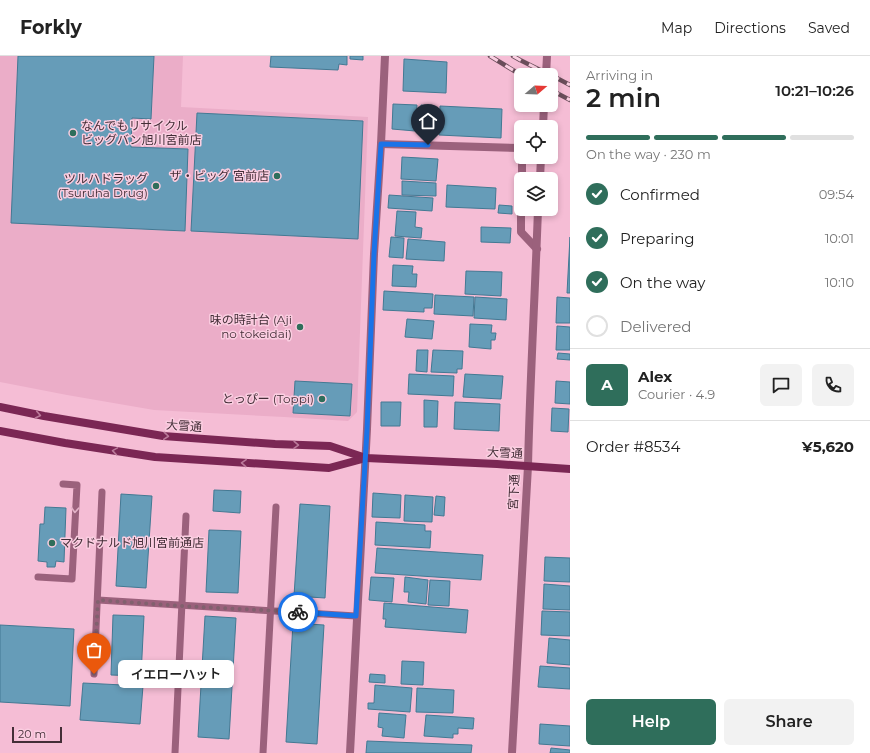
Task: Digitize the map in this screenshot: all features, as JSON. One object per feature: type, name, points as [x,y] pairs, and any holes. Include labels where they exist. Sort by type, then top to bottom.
[{"type":"main road","name":"大雪通","points":[[0,407],[163,436],[275,444],[330,446],[366,458],[570,469]]},
{"type":"main road","name":"大雪通","points":[[0,431],[155,457],[329,468],[366,458]]},
{"type":"street","points":[[350,753],[385,56]]},
{"type":"street","points":[[546,68],[547,56]]},
{"type":"street","points":[[381,144],[514,148]]},
{"type":"street","points":[[521,216],[521,232],[537,249]]},
{"type":"street","name":"宮下通","points":[[512,753],[528,466],[538,216]]},
{"type":"lane","points":[[38,577],[72,579],[77,485],[63,484]]},
{"type":"lane","points":[[94,674],[102,492]]},
{"type":"lane","points":[[263,753],[276,507]]},
{"type":"lane","points":[[175,753],[186,516]]},
{"type":"lane","points":[[98,600],[356,616]]},
{"type":"shaded area","points":[[0,56],[183,56],[181,107],[368,117],[357,412],[348,421],[154,410],[0,382]]},
{"type":"building","name":"なんでもリサイクル ビッグバン旭川宮前店","points":[[18,56],[154,56],[151,119],[132,118],[131,147],[188,149],[185,231],[11,223]]},
{"type":"building","points":[[271,56],[347,56],[347,65],[339,64],[338,70],[270,67]]},
{"type":"building","points":[[350,56],[363,56],[363,60],[350,59]]},
{"type":"building","points":[[404,59],[447,62],[446,93],[403,91]]},
{"type":"building","points":[[393,104],[417,105],[415,131],[392,129]]},
{"type":"building","points":[[421,105],[434,106],[433,133],[420,133]]},
{"type":"building","points":[[440,106],[502,109],[501,138],[439,135]]},
{"type":"building","name":"ザ・ビッグ 宮前店","points":[[197,113],[363,121],[358,239],[191,231]]},
{"type":"building","points":[[402,157],[438,159],[436,181],[401,179]]},
{"type":"building","points":[[402,181],[436,183],[436,196],[402,195]]},
{"type":"building","points":[[447,185],[496,188],[495,209],[446,207]]},
{"type":"building","points":[[389,195],[433,198],[432,211],[388,208]]},
{"type":"building","points":[[499,205],[512,206],[512,214],[498,213]]},
{"type":"building","points":[[397,211],[416,212],[415,227],[422,228],[421,238],[395,236]]},
{"type":"building","points":[[481,227],[511,228],[510,243],[481,242]]},
{"type":"building","points":[[391,237],[404,238],[403,258],[389,257]]},
{"type":"building","points":[[570,237],[570,293],[567,293]]},
{"type":"building","points":[[408,239],[445,242],[444,261],[406,259]]},
{"type":"building","points":[[393,265],[413,266],[412,274],[417,274],[416,287],[392,286]]},
{"type":"building","points":[[466,271],[502,272],[501,296],[465,294]]},
{"type":"building","points":[[384,291],[433,294],[432,308],[424,308],[424,312],[383,310]]},
{"type":"building","points":[[435,295],[474,297],[473,316],[434,314]]},
{"type":"building","points":[[475,297],[507,299],[506,320],[474,318]]},
{"type":"building","points":[[557,297],[570,298],[570,323],[556,323]]},
{"type":"building","points":[[407,319],[434,321],[432,339],[405,337]]},
{"type":"building","points":[[470,324],[492,325],[491,333],[496,333],[495,340],[491,340],[491,349],[469,347]]},
{"type":"building","points":[[557,326],[570,327],[570,350],[556,350]]},
{"type":"building","points":[[417,350],[428,350],[427,372],[416,371]]},
{"type":"building","points":[[433,350],[463,351],[462,369],[457,369],[457,373],[431,372]]},
{"type":"building","points":[[558,353],[570,354],[570,360],[557,359]]},
{"type":"building","points":[[409,374],[454,376],[453,396],[408,394]]},
{"type":"building","points":[[465,374],[503,376],[501,399],[463,397]]},
{"type":"building","name":"とっぴー (Toppi)","points":[[295,381],[352,384],[350,416],[293,413]]},
{"type":"building","points":[[556,381],[570,382],[570,404],[555,403]]},
{"type":"building","points":[[424,400],[438,401],[437,427],[424,427]]},
{"type":"building","points":[[381,402],[401,402],[400,426],[381,426]]},
{"type":"building","points":[[455,402],[500,404],[499,431],[454,429]]},
{"type":"building","points":[[552,408],[569,409],[568,432],[551,431]]},
{"type":"building","points":[[214,490],[241,491],[240,513],[213,511]]},
{"type":"building","points":[[373,493],[401,495],[400,518],[372,517]]},
{"type":"building","points":[[121,494],[152,496],[146,588],[116,586]]},
{"type":"building","points":[[405,495],[433,497],[432,522],[404,521]]},
{"type":"building","points":[[436,496],[445,497],[444,516],[434,515]]},
{"type":"building","points":[[300,504],[330,506],[325,598],[294,596]]},
{"type":"building","name":"マクドナルド旭川宮前通店","points":[[45,507],[66,508],[64,562],[56,561],[55,567],[47,567],[47,562],[38,561],[40,524],[44,524]]},
{"type":"building","points":[[376,522],[425,525],[425,531],[431,531],[430,548],[375,545]]},
{"type":"building","points":[[209,530],[241,531],[238,593],[206,592]]},
{"type":"building","points":[[377,548],[483,555],[481,580],[375,573]]},
{"type":"building","points":[[545,557],[570,558],[570,582],[544,581]]},
{"type":"building","points":[[371,577],[394,578],[392,602],[369,600]]},
{"type":"building","points":[[405,577],[428,580],[426,604],[408,602],[409,592],[404,592]]},
{"type":"building","points":[[430,580],[450,581],[449,606],[428,605]]},
{"type":"building","points":[[544,584],[570,586],[570,610],[543,609]]},
{"type":"building","points":[[384,603],[468,610],[466,633],[385,627],[386,619],[383,619]]},
{"type":"building","points":[[542,611],[570,612],[570,636],[541,635]]},
{"type":"building","points":[[113,615],[144,616],[141,676],[111,675]]},
{"type":"building","points":[[205,616],[236,618],[229,739],[198,737]]},
{"type":"building","points":[[293,623],[324,625],[317,744],[286,742]]},
{"type":"building","points":[[0,625],[74,629],[70,706],[0,702]]},
{"type":"building","points":[[549,638],[570,640],[570,665],[547,663]]},
{"type":"building","points":[[402,661],[424,662],[423,685],[401,684]]},
{"type":"building","points":[[158,663],[167,664],[165,677],[156,676]]},
{"type":"building","points":[[540,666],[570,668],[570,689],[538,687]]},
{"type":"building","points":[[370,674],[385,675],[385,683],[369,682]]},
{"type":"building","points":[[83,683],[143,686],[140,724],[80,720]]},
{"type":"building","points":[[375,685],[412,688],[410,712],[368,709],[368,703],[374,703]]},
{"type":"building","points":[[417,688],[454,690],[453,713],[416,712]]},
{"type":"building","points":[[379,713],[406,715],[404,738],[382,736],[383,728],[378,727]]},
{"type":"building","points":[[426,715],[474,718],[473,729],[458,728],[458,734],[453,734],[453,738],[424,736]]},
{"type":"building","points":[[540,724],[570,726],[570,746],[539,744]]},
{"type":"building","points":[[367,741],[472,745],[471,753],[366,753]]},
{"type":"building","points":[[551,748],[570,750],[570,753],[550,753]]},
{"type":"railway","points":[[490,56],[514,71]]},
{"type":"railway","points":[[513,56],[536,68]]},
{"type":"railway","points":[[558,79],[570,85]]},
{"type":"railway","points":[[558,94],[570,100]]},
{"type":"way so far","points":[[94,674],[98,600],[298,612]]},
{"type":"place","name":"なんでもリサイクル ビッグバン旭川宮前店","points":[[73,133]]},
{"type":"place","name":"ザ・ビッグ 宮前店","points":[[277,176]]},
{"type":"place","name":"ツルハドラッグ (Tsuruha Drug)","points":[[156,186]]},
{"type":"place","name":"味の時計台 (Aji no tokeidai)","points":[[300,327]]},
{"type":"place","name":"とっぴー (Toppi)","points":[[322,399]]},
{"type":"place","name":"マクドナルド旭川宮前通店","points":[[52,543]]},
{"type":"place","name":"イエローハット","points":[[94,674]]},
{"type":"route","points":[[298,612],[356,616],[364,489],[374,254],[381,144],[428,145]]}]
